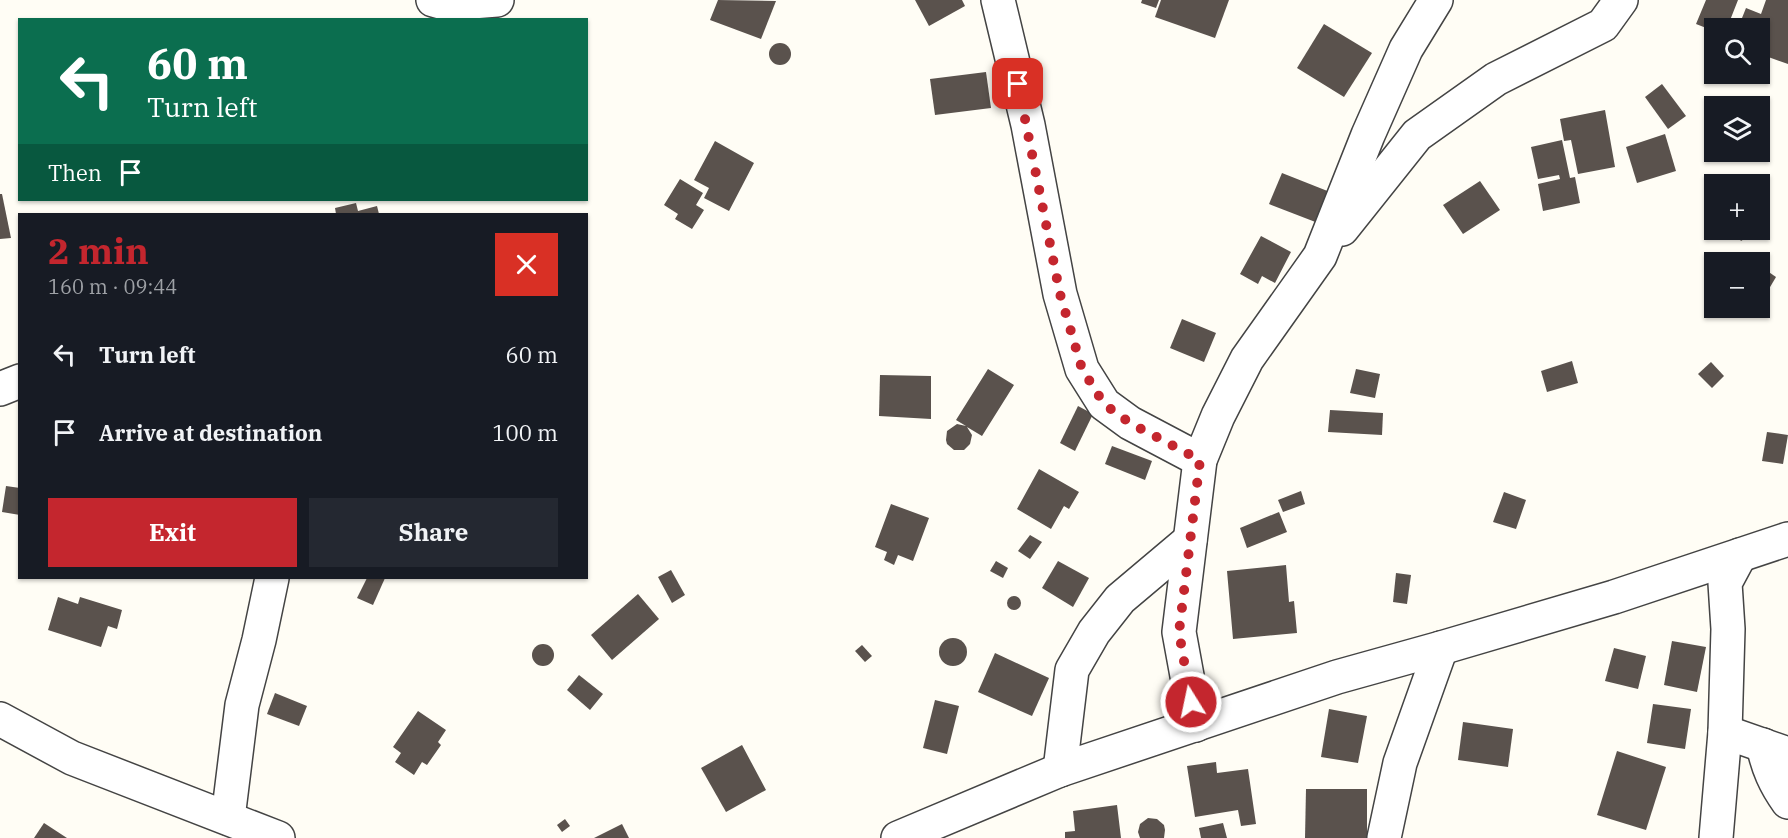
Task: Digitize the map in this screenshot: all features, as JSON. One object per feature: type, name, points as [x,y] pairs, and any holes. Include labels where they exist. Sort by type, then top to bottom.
[{"type":"street","points":[[433,0],[447,4],[497,0]]},
{"type":"street","points":[[998,0],[1028,125],[1060,294],[1082,369],[1104,404],[1130,423],[1200,460]]},
{"type":"street","points":[[1320,256],[1368,135],[1406,49],[1436,0]]},
{"type":"street","points":[[1196,725],[1179,632],[1200,460],[1218,416],[1247,359],[1320,256],[1416,135],[1497,79],[1603,25],[1621,0]]},
{"type":"street","points":[[0,389],[18,382]]},
{"type":"street","points":[[898,838],[1060,770],[1337,677],[1614,597],[1788,538]]},
{"type":"street","points":[[1060,770],[1072,670],[1094,632],[1120,599],[1190,540]]},
{"type":"street","points":[[1716,838],[1725,732],[1728,629],[1725,583],[1740,555]]},
{"type":"street","points":[[228,818],[242,705],[272,579]]},
{"type":"street","points":[[1384,838],[1400,763],[1441,648]]},
{"type":"street","points":[[0,719],[72,758],[278,838]]},
{"type":"street","points":[[1725,732],[1776,750],[1767,764],[1775,784],[1788,802]]},
{"type":"building","points":[[718,0],[776,1],[761,39],[710,20]]},
{"type":"building","points":[[915,0],[962,0],[965,6],[929,26]]},
{"type":"building","points":[[1142,0],[1159,0],[1156,8],[1141,3]]},
{"type":"building","points":[[1161,0],[1229,0],[1215,38],[1155,17]]},
{"type":"building","points":[[1706,0],[1738,0],[1731,18],[1704,18],[1704,27],[1696,24]]},
{"type":"building","points":[[1766,0],[1788,0],[1788,64],[1770,58],[1770,18],[1742,18],[1746,8],[1761,14]]},
{"type":"building","points":[[1324,24],[1372,53],[1344,97],[1297,68]]},
{"type":"building","points":[[780,43],[790,50],[791,54],[784,64],[780,65],[770,58],[769,54],[776,44]]},
{"type":"building","points":[[986,72],[991,108],[935,115],[930,79]]},
{"type":"building","points":[[1662,84],[1686,116],[1668,129],[1645,97]]},
{"type":"building","points":[[1605,110],[1615,167],[1578,174],[1571,140],[1564,141],[1560,119]]},
{"type":"building","points":[[1665,134],[1676,171],[1637,183],[1626,147]]},
{"type":"building","points":[[1562,140],[1570,178],[1575,177],[1580,203],[1543,211],[1538,184],[1560,179],[1559,175],[1538,179],[1531,147]]},
{"type":"building","points":[[715,141],[754,163],[729,211],[704,198],[709,188],[694,180]]},
{"type":"building","points":[[1282,173],[1330,192],[1318,223],[1269,204]]},
{"type":"building","points":[[680,179],[703,193],[696,205],[704,210],[692,229],[675,219],[678,214],[664,205]]},
{"type":"building","points":[[1480,181],[1500,210],[1463,234],[1443,205]]},
{"type":"building","points":[[0,194],[2,194],[11,238],[0,239]]},
{"type":"building","points":[[356,203],[358,211],[377,206],[379,213],[336,213],[335,208]]},
{"type":"building","points":[[1261,236],[1291,252],[1275,283],[1262,276],[1258,284],[1240,274]]},
{"type":"building","points":[[1770,273],[1776,277],[1770,287]]},
{"type":"building","points":[[1182,319],[1216,333],[1204,362],[1170,348]]},
{"type":"building","points":[[1572,361],[1578,383],[1547,392],[1541,371]]},
{"type":"building","points":[[1711,362],[1724,376],[1712,388],[1698,374]]},
{"type":"building","points":[[988,369],[1014,385],[982,436],[967,427],[972,435],[970,444],[964,450],[954,450],[947,444],[947,431],[957,424],[966,426],[956,420]]},
{"type":"building","points":[[1356,369],[1380,374],[1375,398],[1350,393]]},
{"type":"building","points":[[880,375],[931,376],[931,419],[879,416]]},
{"type":"building","points":[[1078,406],[1093,414],[1075,451],[1060,443]]},
{"type":"building","points":[[1330,410],[1383,413],[1382,435],[1328,432]]},
{"type":"building","points":[[1767,432],[1788,435],[1783,464],[1762,461]]},
{"type":"building","points":[[1112,446],[1152,461],[1145,480],[1105,464]]},
{"type":"building","points":[[1039,469],[1079,492],[1069,509],[1064,506],[1051,529],[1017,509]]},
{"type":"building","points":[[6,486],[18,488],[18,515],[2,512]]},
{"type":"building","points":[[1301,491],[1305,504],[1283,512],[1278,500]]},
{"type":"building","points":[[1504,492],[1526,500],[1516,529],[1493,522]]},
{"type":"building","points":[[891,504],[929,518],[913,561],[898,555],[894,565],[884,560],[887,552],[875,547]]},
{"type":"building","points":[[1279,512],[1287,532],[1247,548],[1240,528]]},
{"type":"building","points":[[1030,535],[1042,542],[1030,559],[1018,551]]},
{"type":"building","points":[[996,561],[1008,568],[1003,578],[990,571]]},
{"type":"building","points":[[1058,561],[1089,578],[1073,607],[1042,588]]},
{"type":"building","points":[[1286,565],[1289,602],[1294,601],[1297,633],[1233,639],[1227,571]]},
{"type":"building","points":[[671,570],[685,595],[672,603],[658,577]]},
{"type":"building","points":[[1396,573],[1411,575],[1407,604],[1393,602]]},
{"type":"building","points":[[366,579],[385,579],[373,605],[357,598]]},
{"type":"building","points":[[638,594],[659,619],[612,660],[591,635]]},
{"type":"building","points":[[1011,596],[1017,596],[1021,603],[1017,610],[1011,610],[1007,606],[1007,600]]},
{"type":"building","points":[[58,597],[78,604],[80,597],[122,610],[117,629],[108,626],[101,647],[48,630]]},
{"type":"building","points":[[953,638],[963,642],[967,652],[963,662],[953,666],[943,662],[939,652],[943,642]]},
{"type":"building","points":[[1672,641],[1706,647],[1697,692],[1664,685]]},
{"type":"building","points":[[543,644],[551,647],[554,655],[551,663],[543,666],[535,663],[532,655],[535,647]]},
{"type":"building","points":[[862,645],[872,656],[865,662],[855,651]]},
{"type":"building","points":[[1614,648],[1646,656],[1638,689],[1605,681]]},
{"type":"building","points":[[995,653],[1049,678],[1032,716],[978,692]]},
{"type":"building","points":[[579,675],[603,694],[590,710],[567,690]]},
{"type":"building","points":[[275,693],[307,706],[299,726],[267,714]]},
{"type":"building","points":[[935,700],[959,706],[947,754],[923,748]]},
{"type":"building","points":[[1653,704],[1691,709],[1685,749],[1647,743]]},
{"type":"building","points":[[1329,709],[1367,716],[1358,763],[1321,757]]},
{"type":"building","points":[[418,711],[446,730],[438,742],[441,745],[427,765],[422,762],[414,775],[395,762],[401,753],[393,747]]},
{"type":"building","points":[[1463,722],[1513,729],[1508,767],[1458,760]]},
{"type":"building","points":[[742,745],[766,790],[726,812],[701,768]]},
{"type":"building","points":[[1617,751],[1666,767],[1646,830],[1597,815]]},
{"type":"building","points":[[1216,762],[1217,773],[1248,769],[1256,824],[1241,826],[1238,810],[1195,817],[1187,766]]},
{"type":"building","points":[[1306,789],[1367,789],[1367,838],[1305,838]]},
{"type":"building","points":[[1117,805],[1121,838],[1065,838],[1065,832],[1075,831],[1073,811]]},
{"type":"building","points":[[1148,818],[1157,819],[1164,825],[1164,838],[1140,838],[1138,832],[1140,824]]},
{"type":"building","points":[[565,819],[570,826],[562,832],[557,825]]},
{"type":"building","points":[[44,823],[67,838],[34,838]]},
{"type":"building","points":[[1223,823],[1227,838],[1201,838],[1199,828]]},
{"type":"building","points":[[622,824],[629,838],[594,838]]},
{"type":"route","points":[[1018,84],[1060,294],[1082,369],[1104,404],[1130,423],[1200,460],[1179,632],[1191,702]]}]
